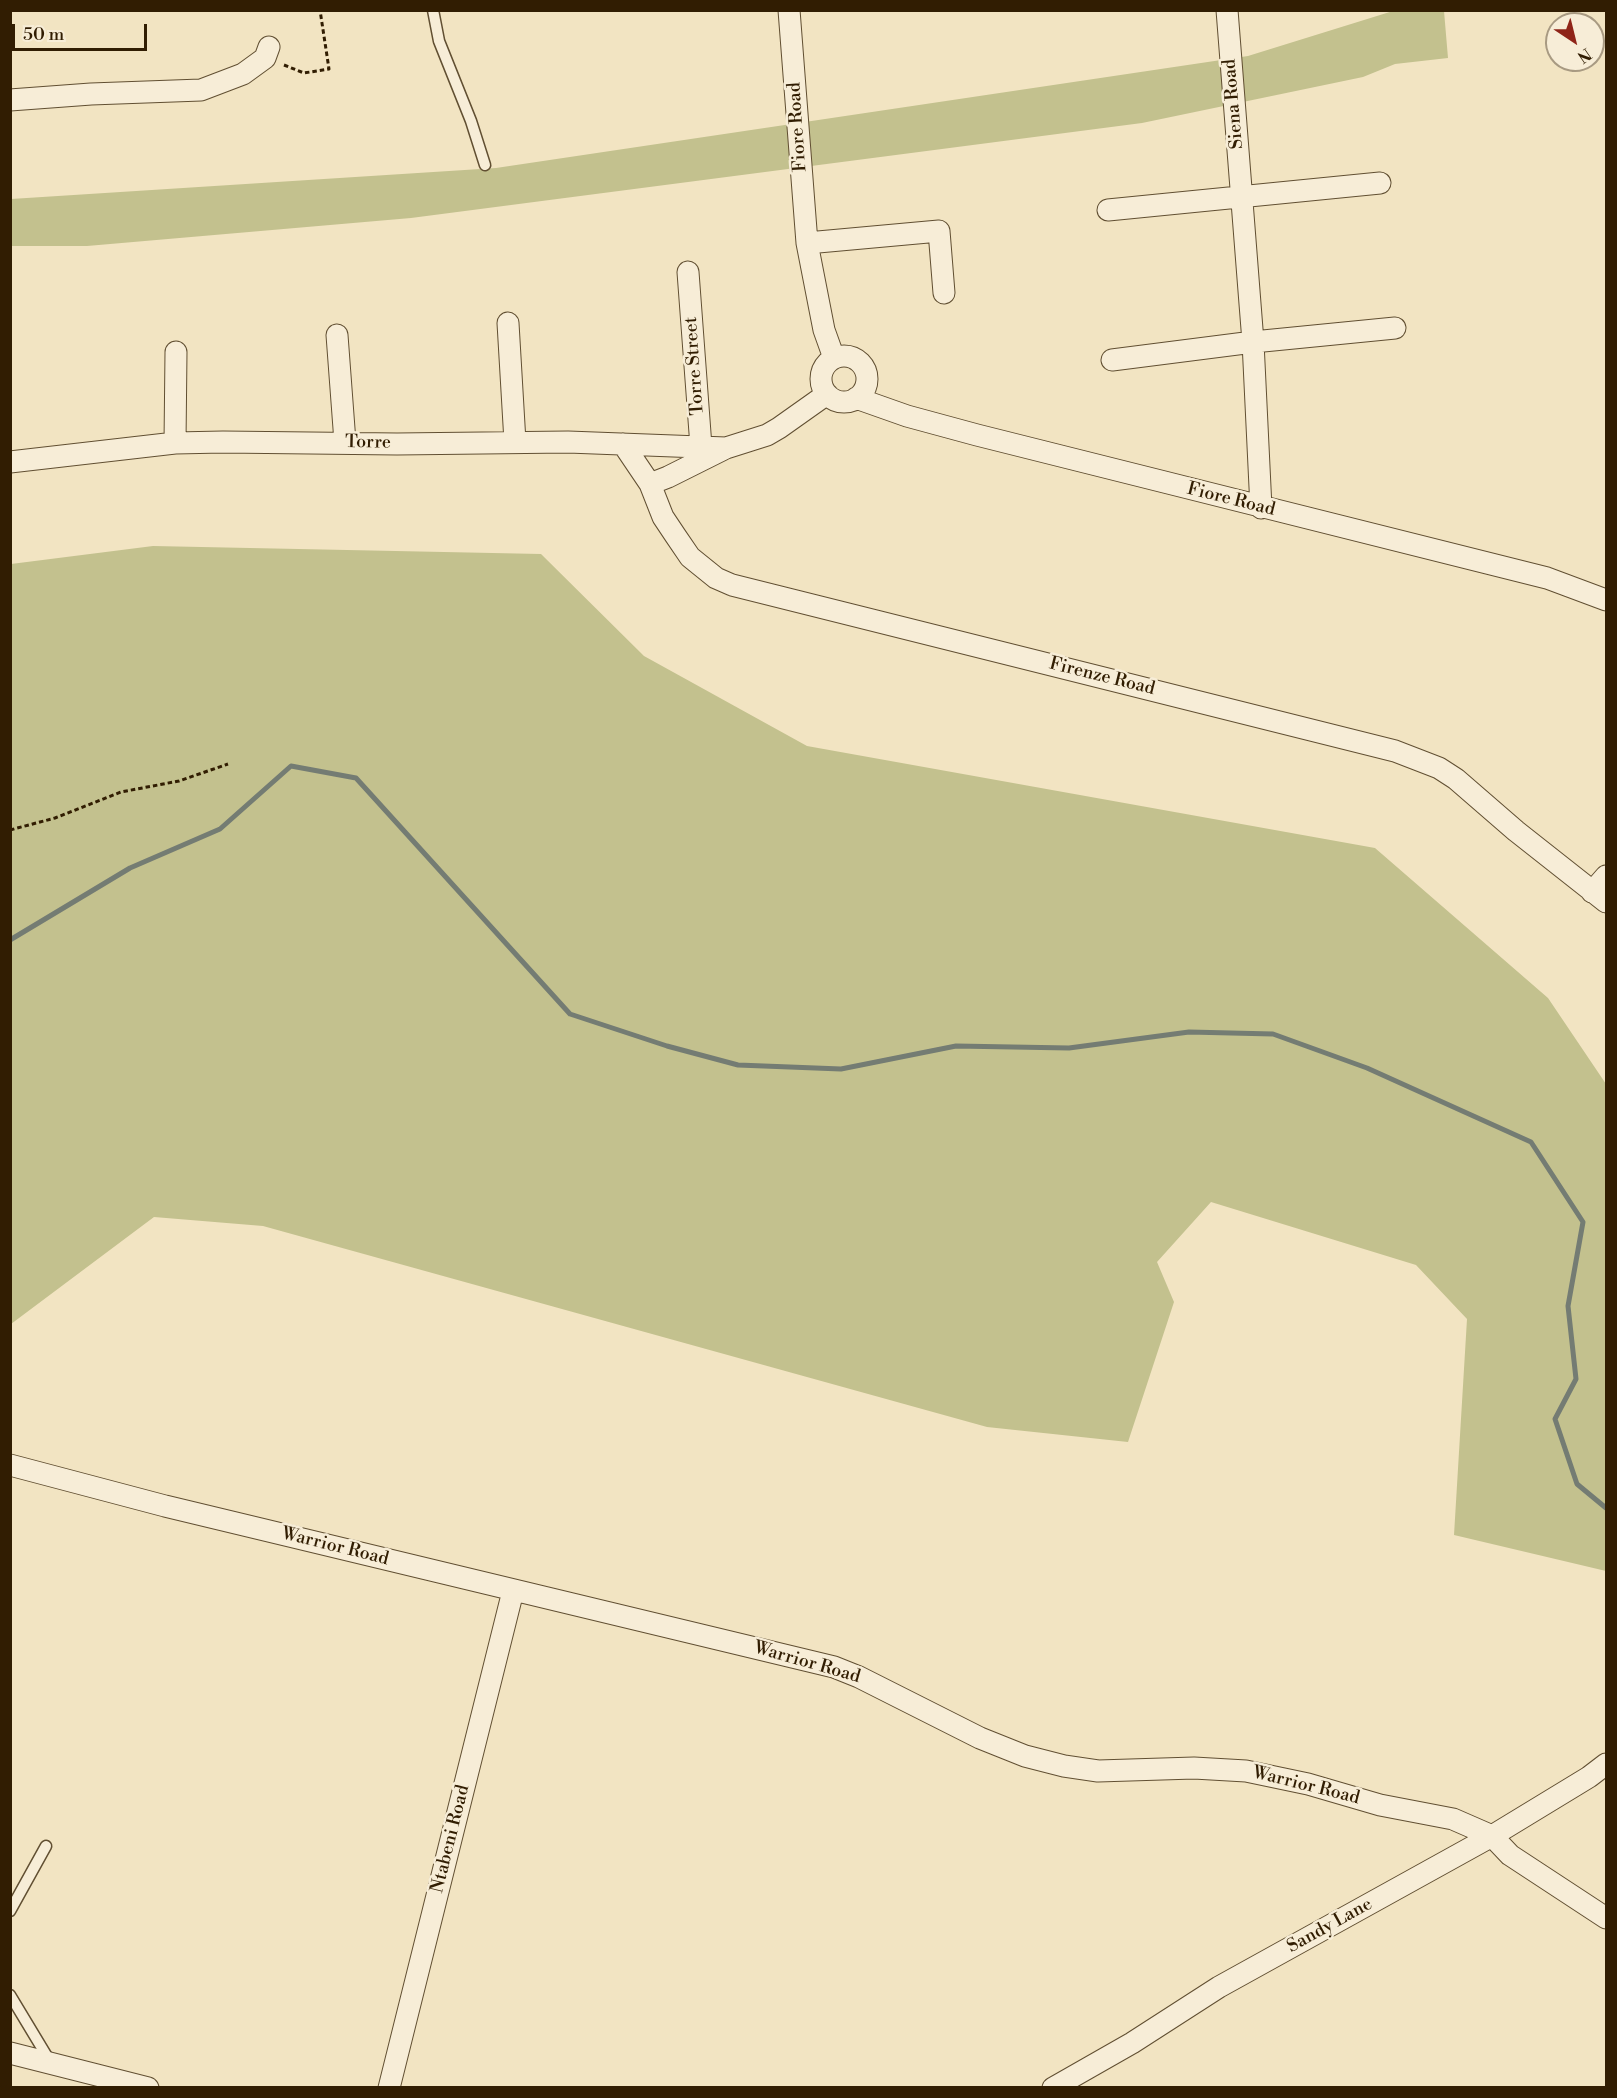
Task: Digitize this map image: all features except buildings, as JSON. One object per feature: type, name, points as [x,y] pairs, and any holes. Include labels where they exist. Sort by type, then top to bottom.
[{"type":"street","name":"Fiore Road","points":[[789,10],[807,243],[824,330],[834,358]]},
{"type":"street","name":"Siena Road","points":[[1227,10],[1253,342],[1261,508]]},
{"type":"street","points":[[10,100],[201,90],[243,74],[267,52]]},
{"type":"street","points":[[1108,210],[1380,183]]},
{"type":"street","points":[[807,243],[939,231],[944,293]]},
{"type":"street","name":"Torre Street","points":[[688,272],[702,454]]},
{"type":"street","points":[[508,323],[515,442]]},
{"type":"street","points":[[1112,360],[1253,342],[1395,328]]},
{"type":"street","points":[[338,335],[345,442]]},
{"type":"street","points":[[175,443],[176,352]]},
{"type":"street","points":[[650,484],[702,454],[751,441],[779,428],[826,394],[821,375],[824,368],[834,358],[843,356],[853,358],[861,363],[866,372],[863,391],[856,398]]},
{"type":"street","name":"Fiore Road","points":[[826,394],[837,401],[850,401],[856,398],[907,416],[967,432],[1261,508],[1547,578],[1606,600]]},
{"type":"street","name":"Torre","points":[[11,457],[175,443],[345,442],[623,444],[702,454]]},
{"type":"street","name":"Firenze Road","points":[[623,444],[650,484],[663,517],[690,557],[716,578],[732,585],[1395,751],[1439,768],[1456,779],[1516,831],[1602,890]]},
{"type":"street","name":"Warrior Road","points":[[10,1465],[165,1506],[834,1667],[859,1677],[980,1738],[1025,1756],[1064,1766],[1098,1770],[1224,1768],[1270,1774],[1380,1805],[1453,1819],[1492,1836],[1510,1855],[1606,1918]]},
{"type":"street","name":"Ntabeni Road","points":[[389,2088],[513,1590]]},
{"type":"street","name":"Sandy Lane","points":[[1053,2088],[1132,2043],[1219,1987],[1492,1836],[1595,1774],[1606,1764]]},
{"type":"street","points":[[10,2053],[148,2088]]},
{"type":"lane","points":[[433,10],[439,41],[471,122],[485,165]]},
{"type":"lane","points":[[10,1911],[46,1846]]},
{"type":"lane","points":[[10,1995],[51,2063]]},
{"type":"path","points":[[267,52],[304,73],[329,69],[320,10]]},
{"type":"path","points":[[10,830],[55,818],[122,792],[179,781],[228,764]]},
{"type":"shaded area","points":[[1393,11],[1444,11],[1448,58],[1395,64],[1363,77],[1142,123],[411,218],[87,246],[11,246],[11,199],[496,168],[1248,56]]},
{"type":"shaded area","points":[[153,546],[541,554],[644,656],[807,746],[1375,848],[1548,998],[1606,1084],[1606,1571],[1454,1535],[1467,1319],[1416,1265],[1211,1202],[1157,1262],[1174,1302],[1128,1442],[987,1427],[263,1226],[154,1217],[11,1324],[11,564]]},
{"type":"waterway","points":[[10,940],[130,868],[220,829],[291,766],[356,778],[570,1014],[667,1046],[738,1065],[841,1069],[956,1046],[1069,1048],[1189,1032],[1273,1034],[1367,1068],[1531,1142],[1583,1222],[1568,1306],[1576,1379],[1555,1419],[1577,1484],[1606,1508]]}]
